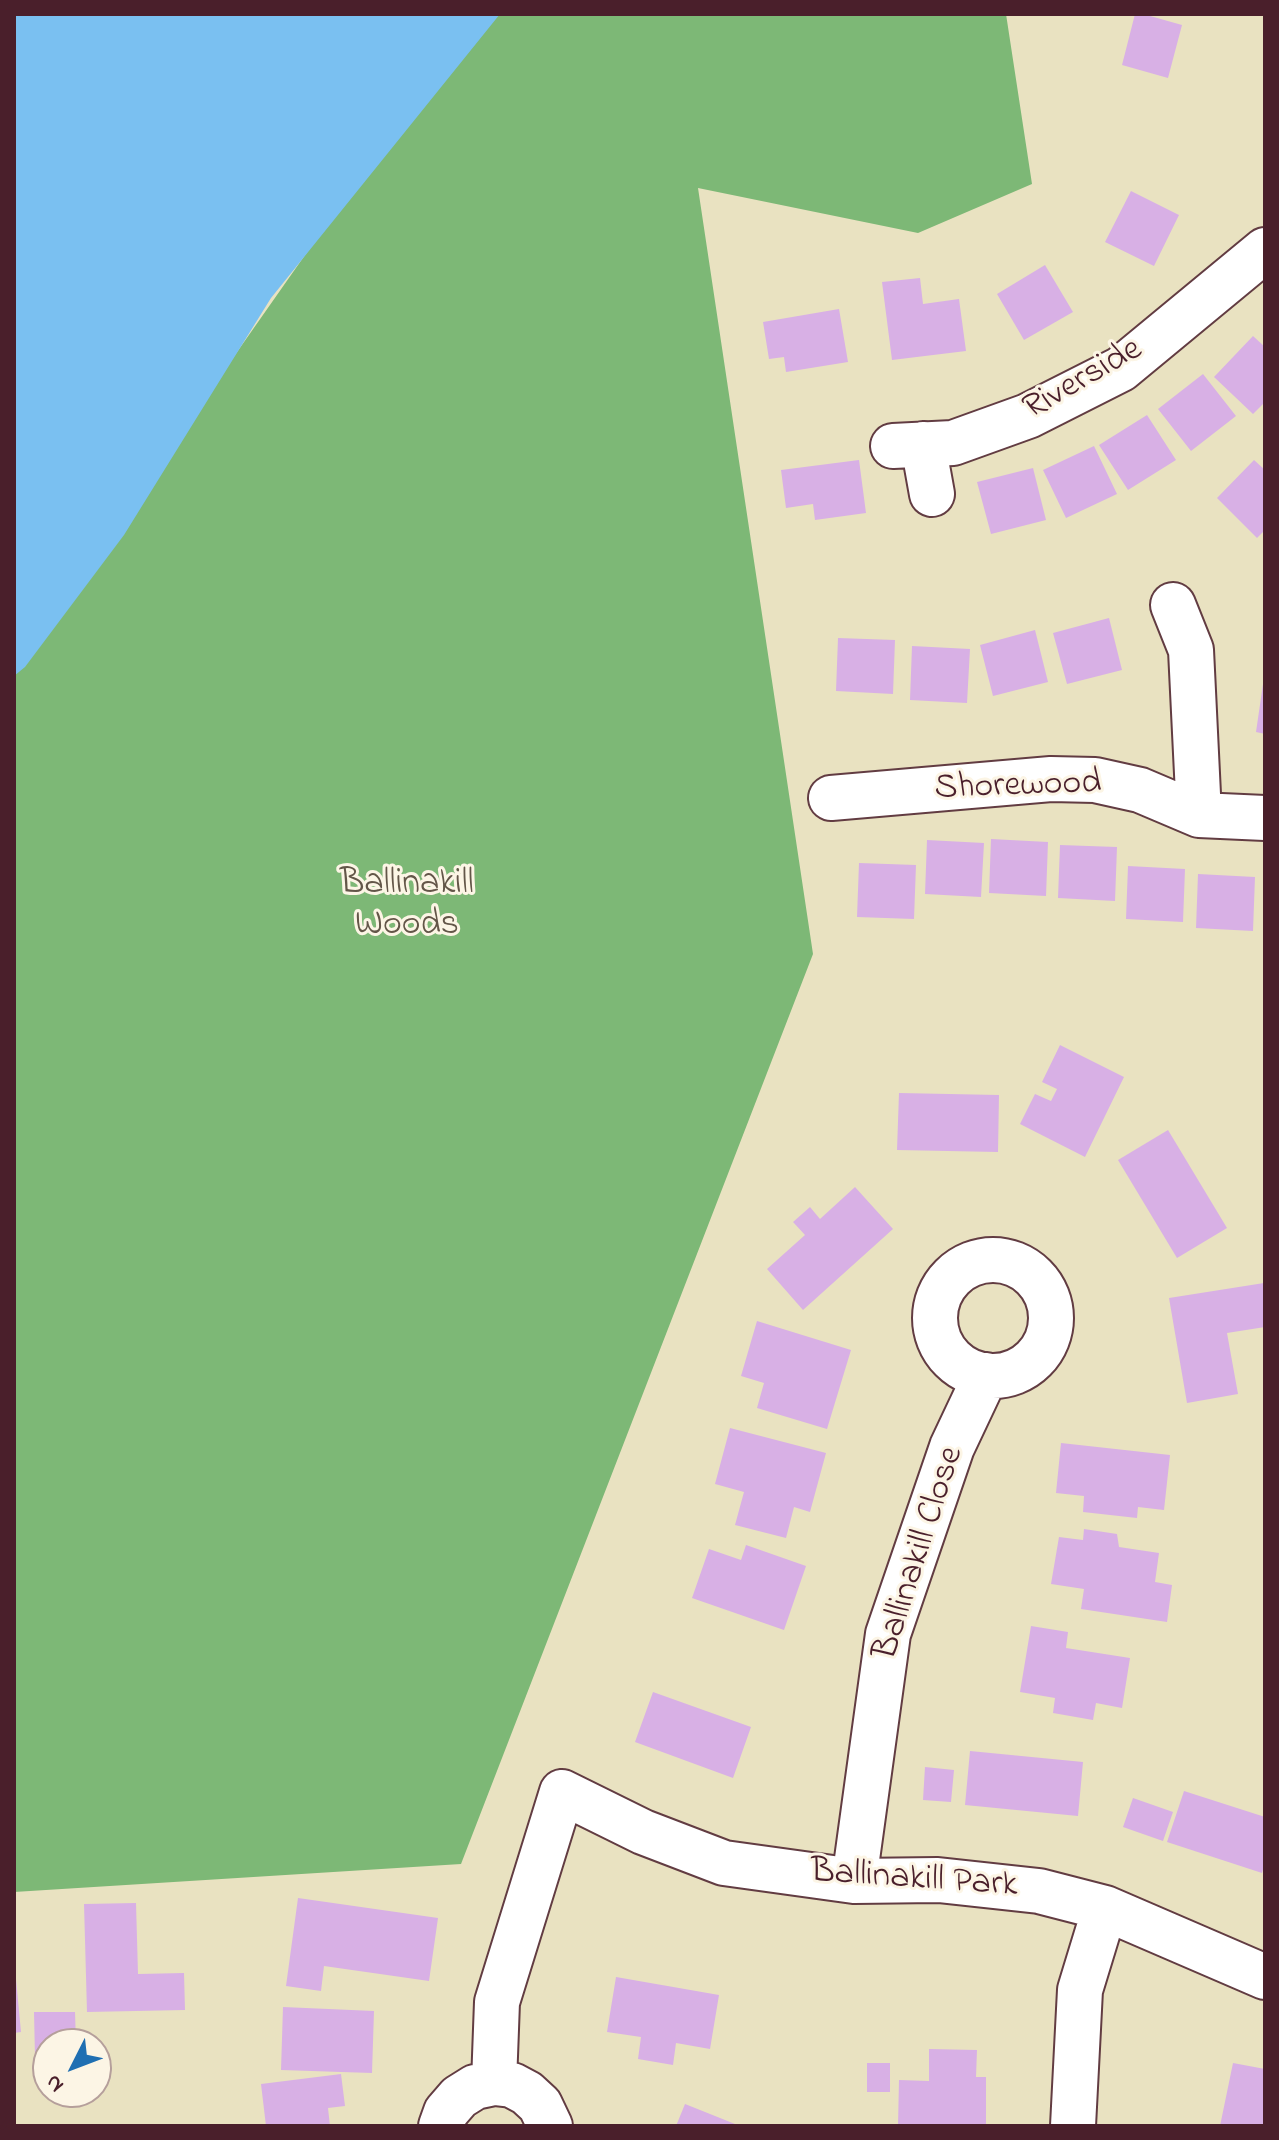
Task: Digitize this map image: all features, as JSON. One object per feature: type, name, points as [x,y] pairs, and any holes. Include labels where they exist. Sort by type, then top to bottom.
[{"type":"street","name":"Riverside","points":[[932,494],[908,445],[953,443],[1028,416],[1121,369],[1265,250]]},
{"type":"street","points":[[1173,605],[1191,650],[1199,815]]},
{"type":"street","name":"Shorewood","points":[[831,798],[1051,779],[1095,780],[1140,790],[1199,815],[1265,818]]},
{"type":"street","name":"Ballinakill Close","points":[[854,1881],[888,1634],[952,1447],[986,1375]]},
{"type":"street","name":"Ballinakill Park","points":[[494,2083],[497,2002],[562,1792],[643,1832],[724,1863],[854,1881],[938,1880],[1039,1891],[1105,1908],[1265,1977]]},
{"type":"street","points":[[1073,2126],[1080,1990],[1105,1908]]},
{"type":"street","points":[[441,2126],[446,2112],[459,2097],[475,2087],[494,2083],[512,2085],[527,2093],[540,2105],[550,2126]]},
{"type":"green space","name":"Ballinakill Woods","points":[[477,14],[1006,14],[1032,184],[918,233],[698,188],[813,954],[461,1864],[14,1892],[14,670]]},
{"type":"water","points":[[14,14],[500,14],[271,298],[124,535],[25,667],[14,676]]},
{"type":"building","points":[[1135,14],[1182,25],[1168,78],[1122,65]]},
{"type":"building","points":[[1131,191],[1179,215],[1154,266],[1105,242]]},
{"type":"building","points":[[1045,265],[1073,312],[1024,340],[997,294]]},
{"type":"building","points":[[920,278],[923,304],[959,299],[966,351],[892,360],[882,282]]},
{"type":"building","points":[[839,309],[848,362],[786,372],[784,357],[769,359],[763,322]]},
{"type":"building","points":[[1253,336],[1265,347],[1265,402],[1253,414],[1214,377]]},
{"type":"building","points":[[1203,374],[1236,416],[1191,451],[1158,409]]},
{"type":"building","points":[[1147,415],[1176,460],[1128,490],[1099,445]]},
{"type":"building","points":[[1094,446],[1117,494],[1066,518],[1043,470]]},
{"type":"building","points":[[859,460],[866,513],[815,520],[813,504],[786,508],[781,470]]},
{"type":"building","points":[[1254,460],[1265,470],[1265,530],[1257,538],[1217,498]]},
{"type":"building","points":[[1033,468],[1046,520],[991,534],[977,482]]},
{"type":"building","points":[[1109,618],[1122,670],[1067,684],[1053,633]]},
{"type":"building","points":[[1035,630],[1048,682],[993,696],[980,645]]},
{"type":"building","points":[[838,638],[895,640],[893,694],[836,691]]},
{"type":"building","points":[[912,646],[970,649],[967,703],[910,700]]},
{"type":"building","points":[[1265,685],[1265,734],[1256,732]]},
{"type":"building","points":[[991,839],[1048,842],[1046,896],[989,893]]},
{"type":"building","points":[[927,840],[984,843],[981,897],[925,894]]},
{"type":"building","points":[[1060,845],[1117,847],[1115,901],[1058,898]]},
{"type":"building","points":[[859,863],[916,865],[914,919],[857,917]]},
{"type":"building","points":[[1128,866],[1185,869],[1183,922],[1126,919]]},
{"type":"building","points":[[1198,874],[1255,877],[1253,931],[1196,928]]},
{"type":"building","points":[[1060,1045],[1124,1077],[1085,1157],[1020,1124],[1035,1094],[1051,1101],[1057,1089],[1042,1082]]},
{"type":"building","points":[[899,1093],[999,1095],[998,1152],[897,1150]]},
{"type":"building","points":[[1168,1130],[1227,1228],[1177,1258],[1118,1160]]},
{"type":"building","points":[[855,1187],[893,1229],[803,1310],[767,1269],[805,1235],[793,1222],[810,1207],[820,1219]]},
{"type":"building","points":[[1264,1283],[1265,1327],[1227,1333],[1238,1394],[1187,1403],[1169,1298]]},
{"type":"building","points":[[757,1321],[851,1350],[827,1429],[757,1408],[764,1383],[741,1376]]},
{"type":"building","points":[[730,1428],[826,1453],[810,1512],[794,1507],[786,1538],[735,1525],[744,1492],[715,1484]]},
{"type":"building","points":[[1061,1443],[1170,1455],[1164,1510],[1138,1507],[1137,1518],[1083,1512],[1084,1496],[1056,1493]]},
{"type":"building","points":[[1084,1529],[1117,1534],[1119,1547],[1159,1553],[1155,1582],[1172,1585],[1167,1622],[1081,1609],[1084,1589],[1051,1584],[1059,1537],[1083,1540]]},
{"type":"building","points":[[746,1545],[806,1566],[784,1630],[692,1598],[709,1549],[741,1560]]},
{"type":"building","points":[[1031,1626],[1068,1632],[1066,1648],[1130,1658],[1122,1708],[1096,1703],[1093,1720],[1053,1713],[1055,1698],[1020,1692]]},
{"type":"building","points":[[653,1692],[751,1727],[733,1778],[635,1742]]},
{"type":"building","points":[[970,1751],[1083,1762],[1078,1816],[965,1805]]},
{"type":"building","points":[[925,1767],[954,1770],[951,1802],[923,1800]]},
{"type":"building","points":[[1184,1791],[1265,1817],[1265,1862],[1262,1873],[1167,1842]]},
{"type":"building","points":[[1133,1798],[1173,1812],[1163,1841],[1123,1827]]},
{"type":"building","points":[[298,1898],[438,1918],[429,1981],[324,1966],[321,1991],[286,1986]]},
{"type":"building","points":[[136,1903],[138,1974],[184,1973],[185,2010],[87,2012],[84,1904]]},
{"type":"building","points":[[616,1977],[719,1995],[710,2049],[676,2043],[673,2065],[638,2059],[641,2037],[607,2032]]},
{"type":"building","points":[[14,1979],[21,2032],[14,2033]]},
{"type":"building","points":[[283,2007],[374,2011],[372,2073],[281,2070]]},
{"type":"building","points":[[34,2012],[75,2012],[76,2028],[34,2028]]},
{"type":"building","points":[[929,2049],[977,2050],[976,2077],[986,2077],[986,2126],[898,2126],[899,2080],[929,2081]]},
{"type":"building","points":[[867,2063],[890,2063],[890,2092],[867,2092]]},
{"type":"building","points":[[1233,2063],[1265,2069],[1265,2126],[1220,2126]]},
{"type":"building","points":[[341,2074],[345,2106],[328,2108],[330,2126],[266,2126],[261,2084]]},
{"type":"building","points":[[685,2104],[740,2126],[676,2126]]}]
